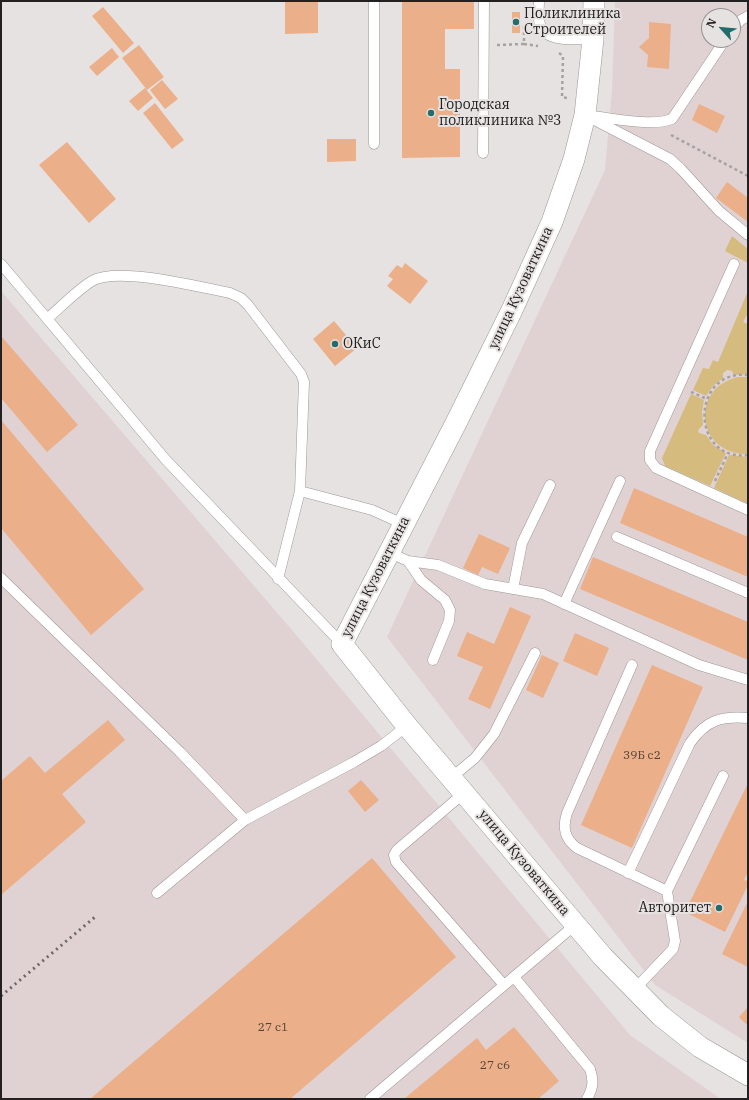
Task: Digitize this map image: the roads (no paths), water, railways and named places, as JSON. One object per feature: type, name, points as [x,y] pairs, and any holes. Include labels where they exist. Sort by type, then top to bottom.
[{"type":"street","name":"улица Кузоваткина","points":[[594,1],[593,39],[586,108],[574,160],[552,222],[512,310],[456,423],[388,552],[342,644],[407,726],[575,925],[634,990],[661,1016],[700,1047],[748,1075]]},
{"type":"lane","points":[[374,1],[374,144]]},
{"type":"lane","points":[[483,153],[484,1]]},
{"type":"lane","points":[[539,1],[538,21],[542,30],[549,35],[557,38],[593,39]]},
{"type":"lane","points":[[586,108],[643,121],[662,122],[672,119],[720,48]]},
{"type":"lane","points":[[586,108],[670,159],[681,169],[719,212],[748,235]]},
{"type":"lane","points":[[1,264],[166,460],[278,579],[342,644]]},
{"type":"lane","points":[[734,264],[650,450],[650,460],[656,468],[748,510]]},
{"type":"lane","points":[[47,318],[92,281],[107,275],[131,275],[230,293],[241,298],[294,363],[303,378],[300,491],[278,579]]},
{"type":"lane","points":[[564,604],[620,481]]},
{"type":"lane","points":[[513,589],[522,543],[550,485]]},
{"type":"lane","points":[[300,491],[372,510],[403,524]]},
{"type":"lane","points":[[617,538],[748,593]]},
{"type":"lane","points":[[388,552],[408,561],[429,563],[475,582],[543,594],[699,665],[748,680]]},
{"type":"lane","points":[[408,561],[421,580],[445,600],[450,610],[449,621],[433,660]]},
{"type":"lane","points":[[1,578],[180,752],[245,820]]},
{"type":"lane","points":[[504,985],[396,862],[394,855],[457,785],[475,758],[494,734],[535,653]]},
{"type":"lane","points":[[632,665],[564,821],[565,834],[569,842],[578,848],[667,892]]},
{"type":"lane","points":[[628,873],[690,743],[696,734],[705,725],[714,720],[736,717],[748,718]]},
{"type":"lane","points":[[157,893],[245,820],[354,762],[381,746],[407,726]]},
{"type":"lane","points":[[634,990],[673,949],[676,941],[667,892],[723,776]]},
{"type":"lane","points":[[370,1099],[575,925]]},
{"type":"lane","points":[[514,977],[590,1069],[593,1080],[592,1090],[587,1099]]},
{"type":"railway","points":[[1,996],[95,917]]},
{"type":"place","name":"Поликлиника Строителей","points":[[516,22]]},
{"type":"place","name":"Городская поликлиника №3","points":[[431,113]]},
{"type":"place","name":"ОКиС","points":[[335,344]]},
{"type":"place","name":"Авторитет","points":[[719,908]]}]
